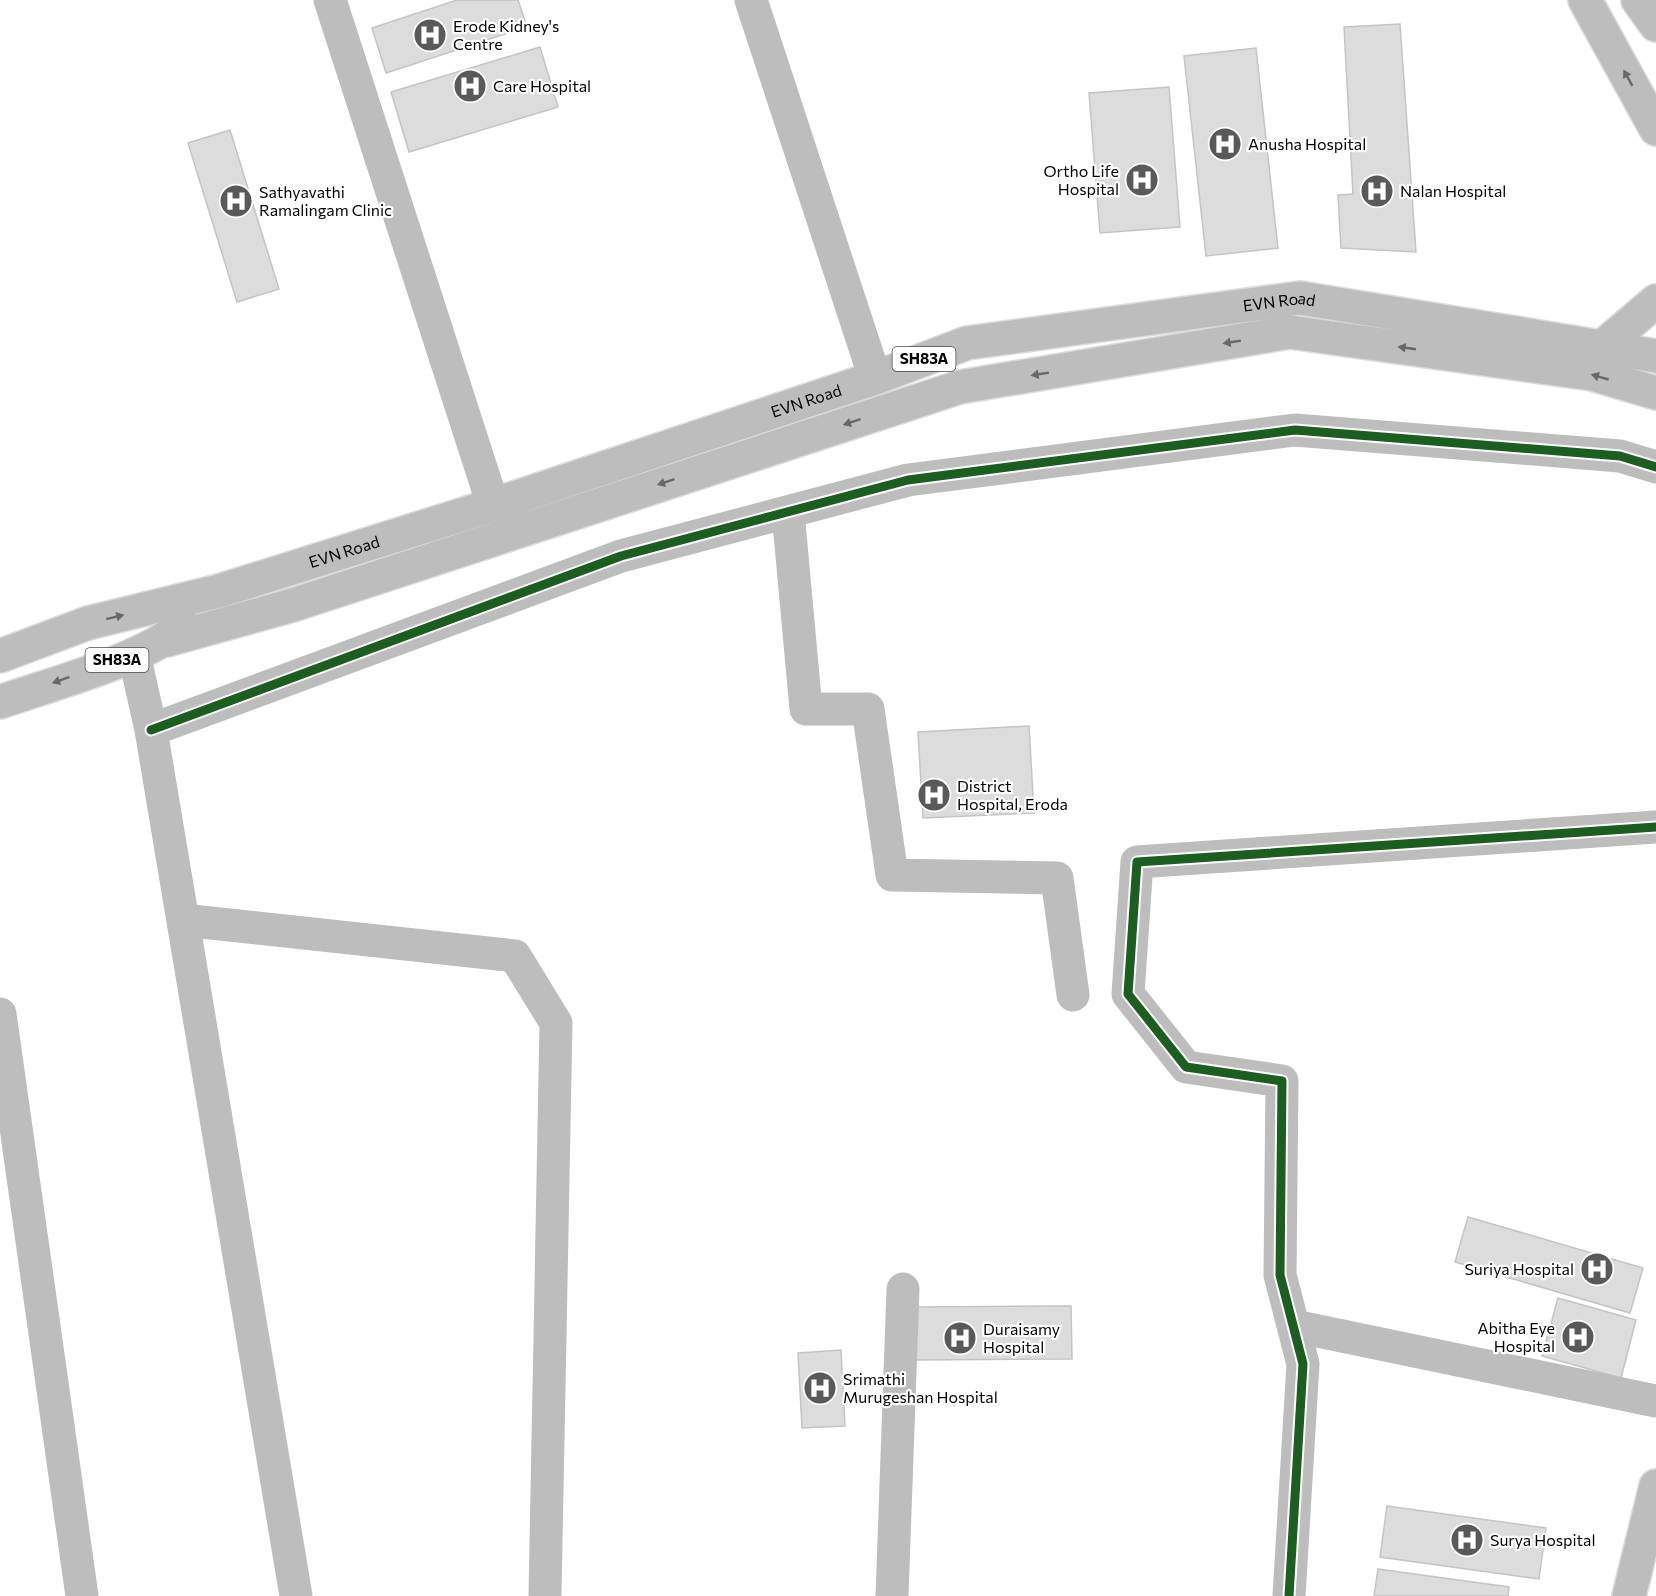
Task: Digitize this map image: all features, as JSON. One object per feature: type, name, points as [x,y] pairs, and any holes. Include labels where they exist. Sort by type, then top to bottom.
[{"type":"street","points":[[330,0],[493,506]]},
{"type":"street","points":[[751,0],[875,378]]},
{"type":"street","points":[[1585,0],[1656,129]]},
{"type":"street","points":[[1638,0],[1656,25]]},
{"type":"street","name":"EVN Road","points":[[0,702],[167,640],[219,591],[493,506],[875,378],[967,343],[1300,298],[1656,356]]},
{"type":"street","points":[[1602,347],[1656,301]]},
{"type":"street","points":[[167,640],[293,605],[960,387],[1290,332],[1592,375],[1656,393]]},
{"type":"street","points":[[151,730],[621,556],[908,480],[1295,430],[1620,456],[1656,467]]},
{"type":"street","points":[[788,512],[806,709],[868,710],[892,875],[1057,878],[1074,995]]},
{"type":"street","points":[[0,656],[88,623],[219,591]]},
{"type":"street","points":[[134,654],[151,730],[296,1596]]},
{"type":"street","points":[[1289,1596],[1303,1364],[1280,1275],[1282,1082],[1186,1067],[1128,994],[1137,862],[1656,827]]},
{"type":"street","points":[[183,920],[515,956],[556,1023],[545,1596]]},
{"type":"street","points":[[0,1014],[82,1596]]},
{"type":"street","points":[[892,1596],[903,1289]]},
{"type":"street","points":[[1294,1326],[1656,1401]]},
{"type":"street","points":[[1629,1596],[1656,1486]]},
{"type":"street","points":[[1647,1596],[1656,1557]]},
{"type":"building","points":[[457,0],[518,0],[527,27],[386,73],[372,28]]},
{"type":"building","points":[[1400,24],[1416,252],[1341,248],[1338,195],[1353,194],[1344,27]]},
{"type":"building","points":[[540,47],[558,107],[409,152],[391,92]]},
{"type":"building","points":[[1256,48],[1278,248],[1206,256],[1184,56]]},
{"type":"building","points":[[1169,87],[1180,227],[1100,233],[1089,93]]},
{"type":"building","points":[[230,130],[279,289],[237,302],[188,143]]},
{"type":"building","points":[[1029,726],[1034,813],[923,818],[918,732]]},
{"type":"building","points":[[1468,1217],[1643,1268],[1630,1313],[1455,1262]]},
{"type":"building","points":[[1558,1298],[1636,1320],[1621,1378],[1542,1356]]},
{"type":"building","points":[[1071,1306],[1072,1359],[915,1360],[915,1307]]},
{"type":"building","points":[[841,1350],[845,1426],[802,1428],[798,1353]]},
{"type":"building","points":[[1387,1506],[1546,1528],[1539,1579],[1380,1557]]},
{"type":"building","points":[[1378,1569],[1509,1587],[1508,1596],[1374,1596]]},
{"type":"cycle path","points":[[151,730],[621,556],[908,480],[1295,430],[1620,456],[1656,467]]},
{"type":"cycle path","points":[[1289,1596],[1303,1364],[1280,1275],[1282,1081],[1186,1067],[1128,994],[1137,862],[1656,827]]},
{"type":"place","name":"Erode Kidney's Centre","points":[[430,35]]},
{"type":"place","name":"Care Hospital","points":[[470,86]]},
{"type":"place","name":"Anusha Hospital","points":[[1225,144]]},
{"type":"place","name":"Ortho Life Hospital","points":[[1142,180]]},
{"type":"place","name":"Nalan Hospital","points":[[1377,191]]},
{"type":"place","name":"Sathyavathi Ramalingam Clinic","points":[[236,201]]},
{"type":"place","name":"District Hospital, Eroda","points":[[934,795]]},
{"type":"place","name":"Suriya Hospital","points":[[1597,1269]]},
{"type":"place","name":"Abitha Eye Hospital","points":[[1578,1337]]},
{"type":"place","name":"Duraisamy Hospital","points":[[960,1338]]},
{"type":"place","name":"Srimathi Murugeshan Hospital","points":[[820,1388]]},
{"type":"place","name":"Surya Hospital","points":[[1467,1540]]}]
